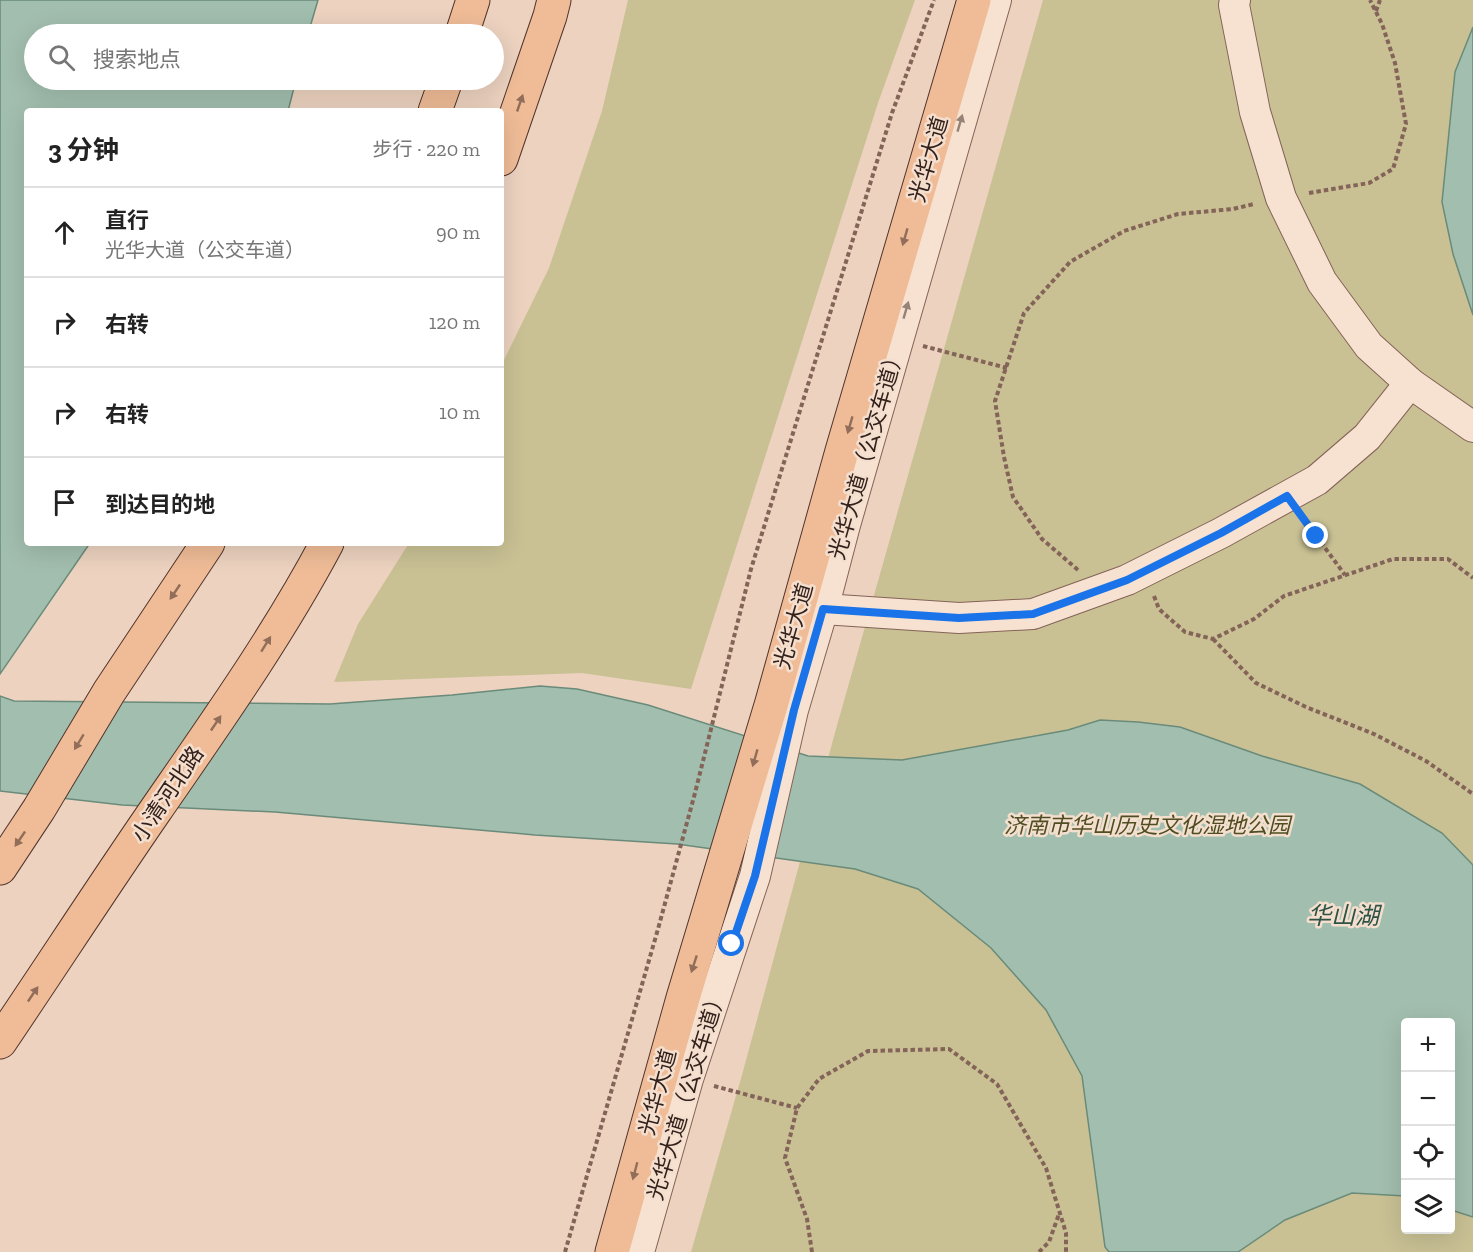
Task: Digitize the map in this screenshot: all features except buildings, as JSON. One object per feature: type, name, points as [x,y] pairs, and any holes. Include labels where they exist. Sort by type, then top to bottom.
[{"type":"main road","points":[[465,24],[473,0]]},
{"type":"main road","points":[[504,150],[554,0]]},
{"type":"main road","name":"光华大道","points":[[612,1252],[682,998],[711,908],[783,706],[842,451],[974,0]]},
{"type":"main road","points":[[436,108],[442,90]]},
{"type":"main road","points":[[0,868],[39,809],[109,692],[205,546]]},
{"type":"main road","name":"小清河北路","points":[[0,1042],[235,694],[310,575],[325,546]]},
{"type":"street","name":"光华大道（公交车道）","points":[[639,1252],[688,1079],[755,876],[783,706],[823,609],[996,0]]},
{"type":"street","points":[[1234,0],[1255,112],[1281,198],[1322,282],[1369,346],[1410,383],[1473,427]]},
{"type":"street","points":[[823,609],[959,618],[1033,614],[1127,580],[1221,533],[1317,480],[1367,437],[1410,383]]},
{"type":"path","points":[[565,1252],[695,794],[755,558],[892,113],[934,0]]},
{"type":"path","points":[[1080,571],[1042,539],[1013,497],[1004,457],[995,401],[1024,314],[1070,262],[1124,231],[1178,214],[1233,209],[1369,183],[1393,168],[1406,124],[1395,63],[1382,24],[1370,0]]},
{"type":"path","points":[[1376,12],[1380,0]]},
{"type":"path","points":[[915,344],[1007,368]]},
{"type":"path","points":[[1287,496],[1345,575]]},
{"type":"path","points":[[1213,639],[1254,619],[1284,596],[1393,559],[1448,559],[1473,578]]},
{"type":"path","points":[[1146,571],[1159,609],[1185,632],[1213,639],[1256,683],[1306,707],[1374,734],[1426,761],[1473,794]]},
{"type":"path","points":[[812,1252],[807,1219],[785,1158],[797,1108],[819,1079],[868,1051],[902,1049],[949,1049],[997,1084],[1046,1168],[1066,1233],[1066,1252]]},
{"type":"path","points":[[688,1079],[797,1108]]},
{"type":"path","points":[[1039,1252],[1049,1242],[1060,1212]]},
{"type":"green space","points":[[628,0],[915,0],[878,103],[691,689],[582,673],[334,682],[358,624],[407,546],[504,546],[504,360],[549,268],[602,111]]},
{"type":"green space","name":"济南市华山历史文化湿地公园","points":[[1043,0],[1473,0],[1473,1252],[691,1252],[742,1075],[836,729]]},
{"type":"water","points":[[0,0],[318,0],[311,24],[24,24],[24,90],[293,90],[289,108],[24,108],[24,546],[88,546],[0,674]]},
{"type":"water","points":[[1473,27],[1473,315],[1453,254],[1442,202],[1455,72]]},
{"type":"water","name":"华山湖","points":[[540,686],[577,689],[648,705],[808,756],[902,760],[1068,730],[1100,720],[1138,722],[1180,727],[1262,756],[1360,784],[1442,833],[1473,865],[1473,1217],[1455,1211],[1455,1018],[1401,1018],[1401,1196],[1352,1193],[1285,1220],[1238,1252],[1109,1252],[1105,1247],[1082,1076],[1046,1010],[991,948],[918,889],[855,869],[677,844],[535,835],[275,812],[122,805],[0,791],[0,696],[14,701],[330,704]]},
{"type":"route","points":[[732,944],[755,876],[794,710],[823,609],[959,618],[1033,614],[1127,580],[1221,533],[1287,496],[1316,536]]}]
